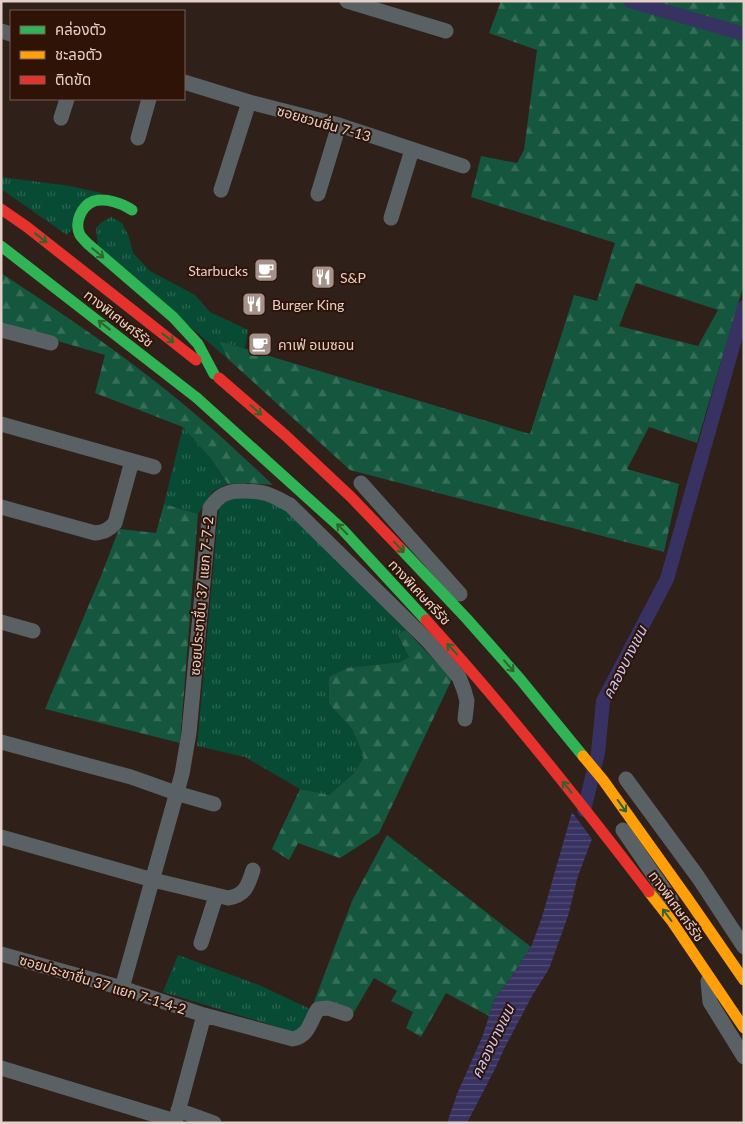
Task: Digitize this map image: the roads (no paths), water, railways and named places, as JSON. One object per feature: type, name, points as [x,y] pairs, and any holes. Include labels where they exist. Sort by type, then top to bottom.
[{"type":"highway","points":[[132,210],[121,203],[102,200],[91,203],[84,208],[77,220],[79,233],[88,244],[173,317],[198,344],[217,376]]},
{"type":"highway","name":"ทางพิเศษศรีรัช","points":[[1,209],[27,227],[217,376],[285,434],[351,497],[467,619],[604,780],[744,980]]},
{"type":"highway","name":"ทางพิเศษศรีรัช","points":[[1,246],[197,398],[342,529],[467,664],[583,806],[671,920],[744,1028]]},
{"type":"highway","points":[[1,252],[29,266]]},
{"type":"street","points":[[347,1],[446,32]]},
{"type":"street","name":"ซอยชวนชื่น 7-13","points":[[185,82],[249,102],[339,125],[463,166]]},
{"type":"street","points":[[61,118],[67,100]]},
{"type":"street","points":[[138,138],[149,100]]},
{"type":"street","points":[[221,190],[249,102]]},
{"type":"street","points":[[318,194],[339,125]]},
{"type":"street","points":[[391,218],[412,150]]},
{"type":"street","points":[[1,330],[51,343]]},
{"type":"street","points":[[1,424],[154,466]]},
{"type":"street","points":[[1,507],[95,533],[110,530],[115,523],[132,461]]},
{"type":"street","points":[[361,483],[499,637],[459,677]]},
{"type":"street","name":"ซอยประชาชื่น 37 แยก 7-7-2","points":[[122,988],[182,774],[189,733],[210,508],[214,502],[228,493],[255,491],[290,505],[429,642],[459,677],[467,701],[465,719]]},
{"type":"street","points":[[1,622],[33,631]]},
{"type":"street","points":[[1,742],[130,777],[214,804]]},
{"type":"street","points":[[626,779],[698,877],[744,947]]},
{"type":"street","points":[[614,817],[678,911],[705,958],[710,1002],[744,1057]]},
{"type":"street","points":[[1,837],[153,880],[228,898],[236,897],[243,892],[248,885],[253,870]]},
{"type":"street","points":[[202,943],[216,896]]},
{"type":"street","name":"ซอยประชาชื่น 37 แยก 7-1-4-2","points":[[1,954],[293,1039],[300,1038],[305,1033],[318,1009],[328,1008],[346,1014]]},
{"type":"street","points":[[176,1118],[204,1014]]},
{"type":"street","points":[[1,1068],[176,1118],[214,1123]]},
{"type":"water","points":[[572,812],[592,839],[578,876],[568,916],[549,969],[532,996],[467,1123],[447,1123],[457,1094],[483,1035],[494,1000],[531,947],[542,917]]},
{"type":"waterway","points":[[630,1],[744,34]]},
{"type":"waterway","name":"คลองบางเขน","points":[[584,810],[598,753],[603,701],[667,579],[744,307]]},
{"type":"place","name":"Starbucks","points":[[266,270]]},
{"type":"place","name":"S&P","points":[[323,277]]},
{"type":"place","name":"Burger King","points":[[254,304]]},
{"type":"place","name":"คาเฟ่ อเมซอน","points":[[260,344]]}]
